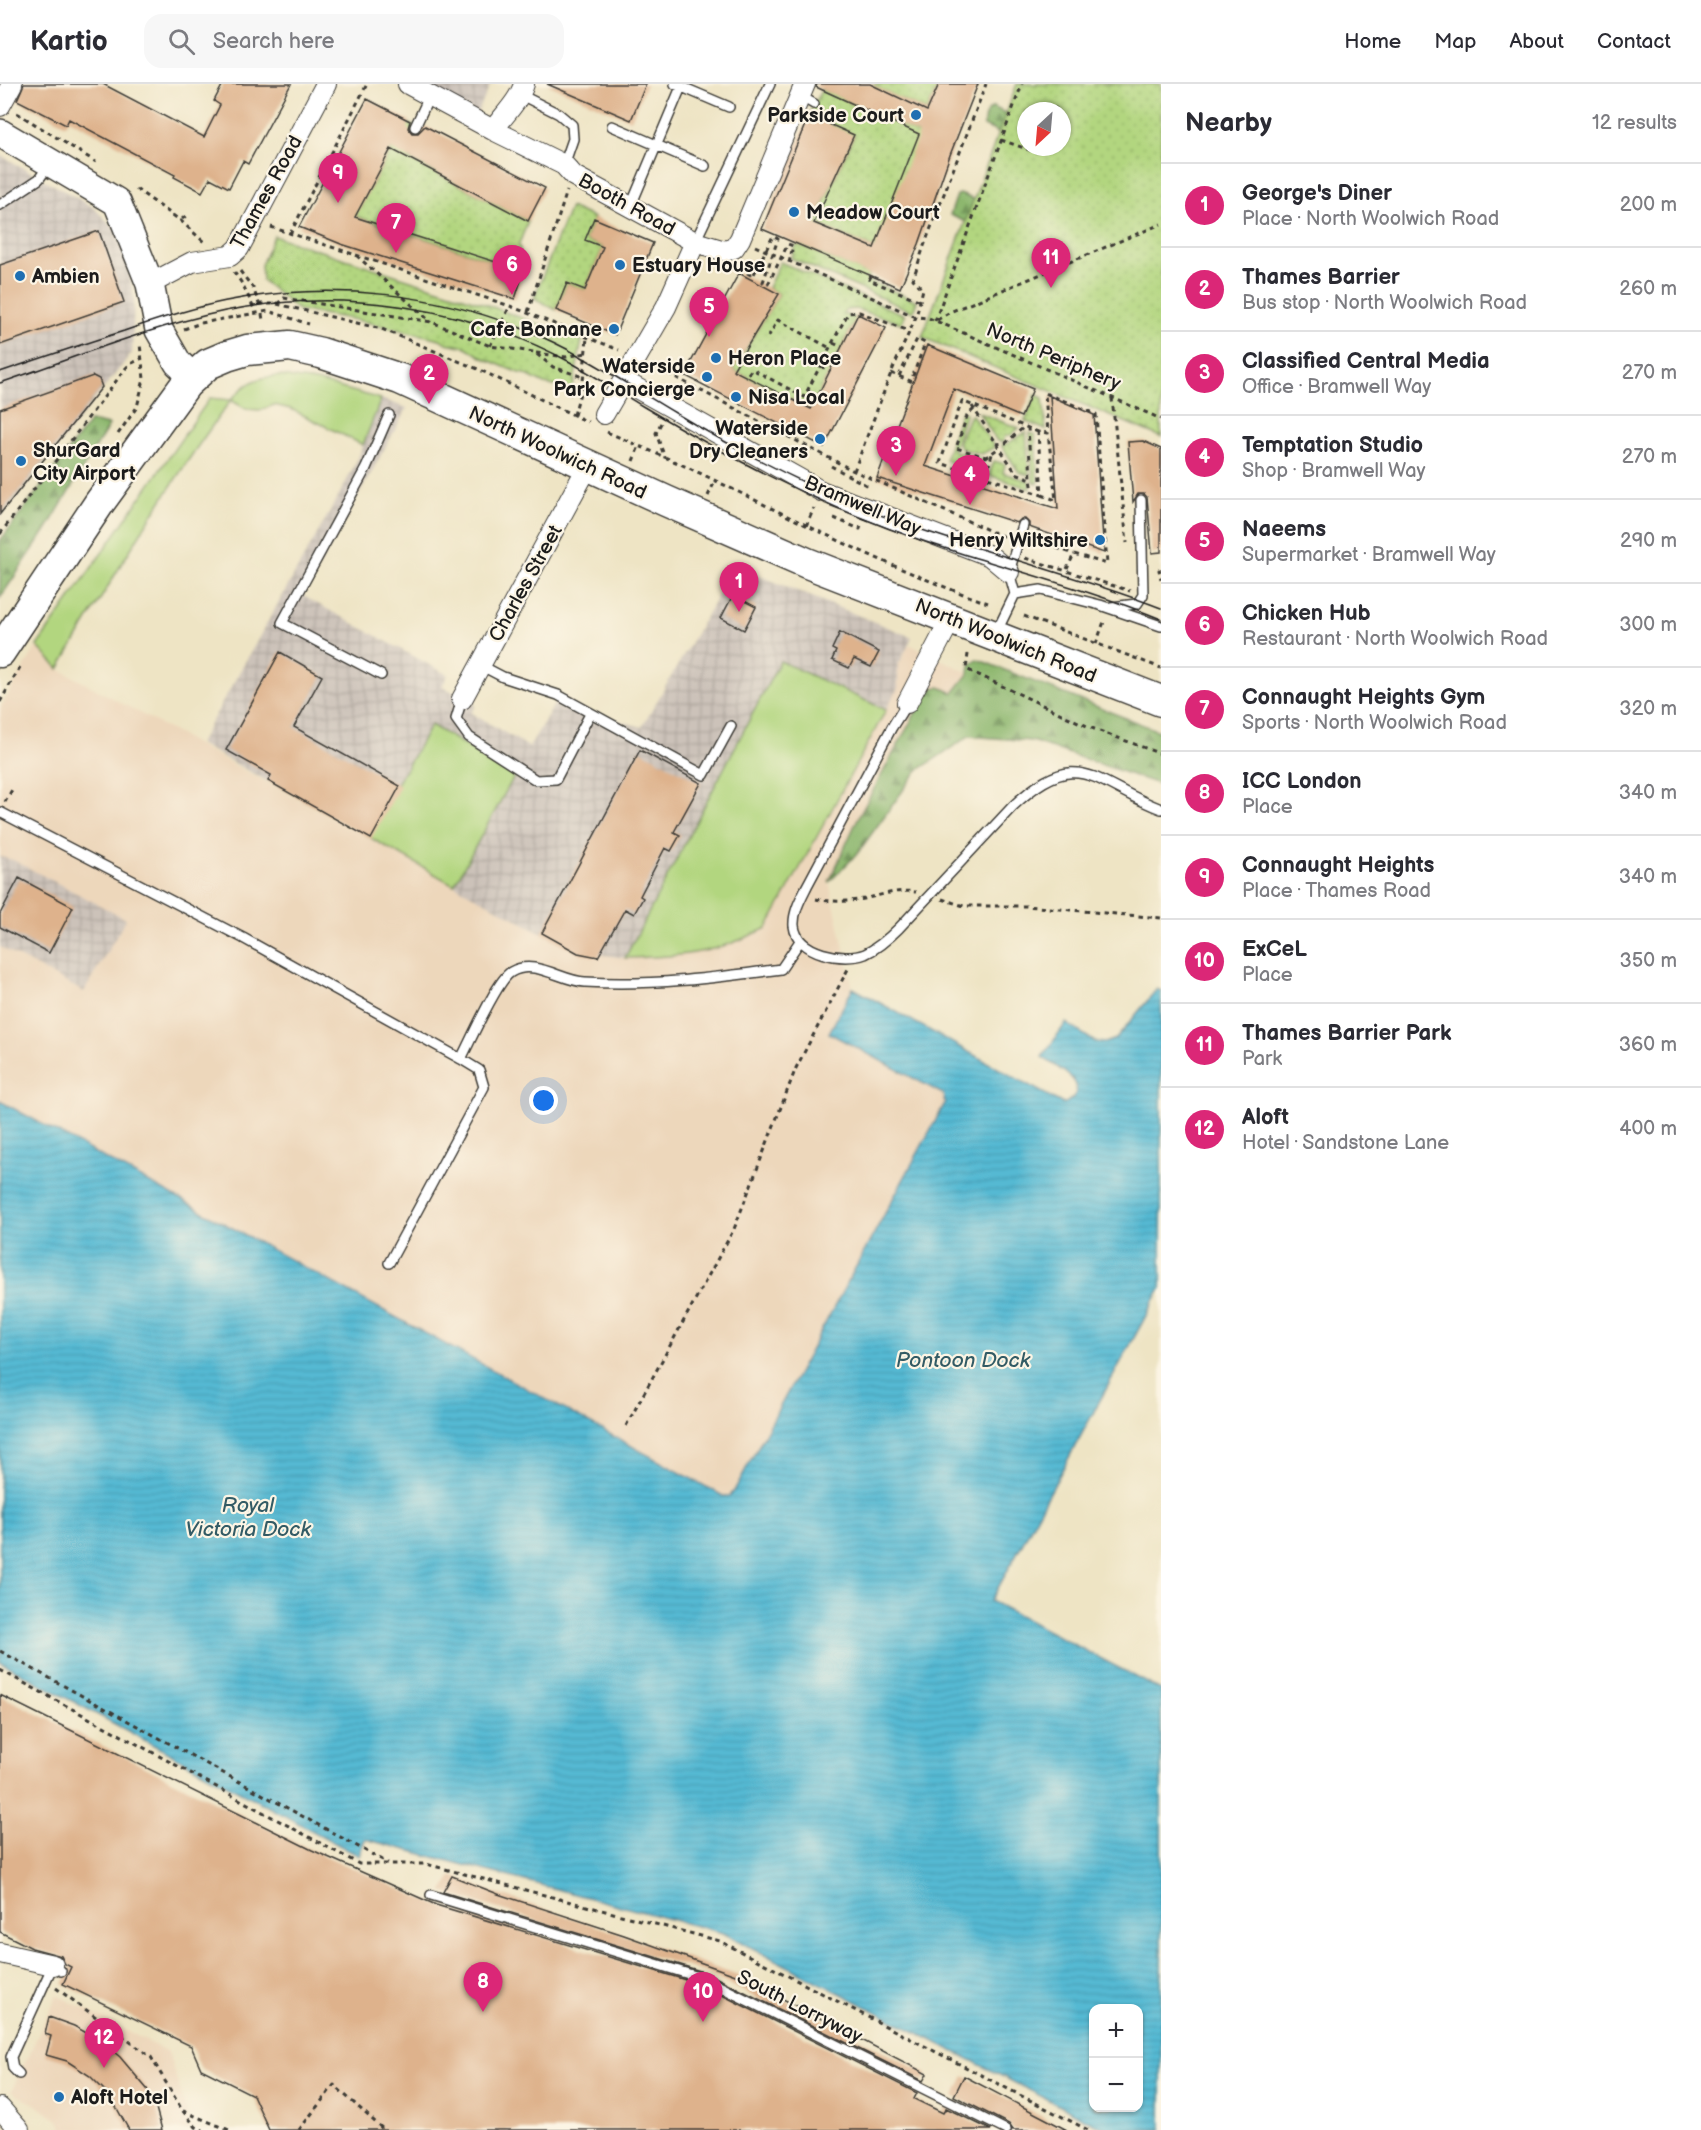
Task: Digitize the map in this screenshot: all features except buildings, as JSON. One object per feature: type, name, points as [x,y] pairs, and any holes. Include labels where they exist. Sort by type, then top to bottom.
[{"type":"main road","name":"North Woolwich Road","points":[[0,652],[100,502],[193,377],[208,364],[248,350],[270,346],[300,347],[400,379],[588,466],[807,563],[1161,701]]},
{"type":"street","points":[[0,106],[12,84]]},
{"type":"street","name":"Thames Road","points":[[150,284],[192,262],[230,256],[239,248],[326,84]]},
{"type":"street","points":[[408,84],[493,130],[522,90]]},
{"type":"street","name":"Booth Road","points":[[493,130],[569,176],[695,242],[725,251],[734,248],[740,238],[806,95]]},
{"type":"street","points":[[0,133],[117,202],[150,284],[159,330],[178,363],[193,377]]},
{"type":"street","points":[[598,422],[666,307],[695,242]]},
{"type":"street","name":"Bramwell Way","points":[[631,369],[669,408],[821,490],[1012,563]]},
{"type":"street","name":"Charles Street","points":[[462,699],[588,466]]},
{"type":"street","points":[[908,703],[951,619]]},
{"type":"street","points":[[0,1953],[27,1958],[53,1972]]},
{"type":"street","points":[[0,2108],[19,2130]]},
{"type":"lane","points":[[695,242],[770,84]]},
{"type":"lane","points":[[630,208],[678,85],[729,107]]},
{"type":"lane","points":[[522,90],[572,125],[573,139],[569,176]]},
{"type":"lane","points":[[415,127],[430,95]]},
{"type":"lane","points":[[612,126],[705,166]]},
{"type":"lane","points":[[0,205],[39,179],[51,162]]},
{"type":"lane","points":[[381,675],[282,623],[366,468],[389,415]]},
{"type":"lane","points":[[1108,608],[1137,604],[1143,595],[1141,500]]},
{"type":"lane","points":[[995,636],[1015,594],[1012,563],[1023,525]]},
{"type":"lane","points":[[1015,594],[1041,590],[1108,608],[1161,626]]},
{"type":"lane","points":[[480,665],[503,677],[558,695],[704,775],[731,726]]},
{"type":"lane","points":[[462,699],[456,719],[469,737],[536,780],[556,779],[590,714]]},
{"type":"lane","points":[[908,703],[892,727],[803,894],[794,920],[794,929],[800,941],[830,956],[854,957],[867,953],[882,944],[900,928],[1021,798],[1052,776],[1066,773],[1093,776],[1161,809]]},
{"type":"lane","points":[[0,812],[243,938],[480,1070],[484,1087],[390,1263]]},
{"type":"lane","points":[[461,1059],[496,992],[509,973],[525,967],[582,982],[648,984],[715,978],[781,969],[800,941]]},
{"type":"lane","name":"South Lorryway","points":[[431,1895],[705,1979],[1006,2130]]},
{"type":"lane","points":[[19,2074],[13,2068],[11,2057],[53,1972]]},
{"type":"lane","points":[[0,2054],[11,2057]]},
{"type":"path","points":[[290,234],[367,84]]},
{"type":"path","points":[[854,471],[891,373],[916,317],[923,289],[913,279],[986,84]]},
{"type":"path","points":[[935,321],[1022,84]]},
{"type":"path","points":[[1001,140],[1017,145]]},
{"type":"path","points":[[528,312],[569,176]]},
{"type":"path","points":[[935,321],[950,312],[1161,224]]},
{"type":"path","points":[[271,227],[528,312],[587,336],[631,369],[687,383],[854,471],[1004,537],[1012,563],[1067,570],[1143,595]]},
{"type":"path","points":[[739,269],[753,276],[773,236],[778,238],[763,282],[768,284],[788,243],[793,246],[789,262]]},
{"type":"path","name":"North Periphery","points":[[757,247],[916,317],[935,321],[1161,419]]},
{"type":"path","points":[[356,255],[432,322]]},
{"type":"path","points":[[236,265],[248,280],[259,304],[263,320]]},
{"type":"path","points":[[229,266],[243,285],[255,312]]},
{"type":"path","points":[[871,276],[869,280],[921,301]]},
{"type":"path","points":[[277,304],[284,298],[432,322],[490,346],[566,357],[586,353]]},
{"type":"path","points":[[259,304],[277,304],[382,329],[480,370],[574,415],[598,422],[639,446],[841,543],[936,585],[988,603]]},
{"type":"path","points":[[490,346],[510,306]]},
{"type":"path","points":[[181,330],[201,323],[255,312],[267,311],[291,318]]},
{"type":"path","points":[[748,375],[752,369],[804,397],[848,313],[859,312],[909,331]]},
{"type":"path","points":[[768,337],[778,320],[830,348]]},
{"type":"path","points":[[574,415],[583,377],[587,336]]},
{"type":"path","points":[[891,373],[912,381],[925,343],[917,339],[899,376]]},
{"type":"path","points":[[832,342],[842,347]]},
{"type":"path","points":[[140,351],[144,370]]},
{"type":"path","points":[[534,352],[553,368],[583,377]]},
{"type":"path","points":[[0,534],[126,368],[142,359]]},
{"type":"path","points":[[821,366],[830,371]]},
{"type":"path","points":[[682,391],[687,383]]},
{"type":"path","points":[[808,391],[818,396]]},
{"type":"path","points":[[1020,535],[1107,564],[1096,414],[1045,393],[1056,500],[940,463],[962,401],[1038,432],[1048,433]]},
{"type":"path","points":[[1112,398],[1127,543]]},
{"type":"path","points":[[972,407],[1016,473],[1031,479]]},
{"type":"path","points":[[972,407],[956,448],[986,457]]},
{"type":"path","points":[[665,458],[656,433],[669,408]]},
{"type":"path","points":[[996,444],[1006,443],[1026,427]]},
{"type":"path","points":[[1026,427],[1033,492]]},
{"type":"path","points":[[1038,432],[1042,495]]},
{"type":"path","points":[[632,462],[639,446]]},
{"type":"path","points":[[980,475],[986,457],[999,448]]},
{"type":"path","points":[[986,476],[993,452]]},
{"type":"path","points":[[834,460],[831,467],[866,485]]},
{"type":"path","points":[[706,499],[715,481]]},
{"type":"path","points":[[806,526],[814,508]]},
{"type":"path","points":[[1067,570],[1074,554]]},
{"type":"path","points":[[1161,571],[1159,570],[1161,579]]},
{"type":"path","points":[[1093,654],[1108,608]]},
{"type":"path","points":[[1024,615],[1161,668]]},
{"type":"path","points":[[968,654],[966,669],[1089,727],[1161,754]]},
{"type":"path","points":[[803,894],[827,902],[860,900],[905,890],[964,906],[1026,906],[1161,918]]},
{"type":"path","points":[[626,1426],[734,1229],[796,1068],[854,957]]},
{"type":"path","points":[[0,1652],[389,1863]]},
{"type":"path","points":[[0,1670],[359,1864],[426,1863],[720,1941],[1088,2130]]},
{"type":"path","points":[[53,1972],[151,2057],[182,2110],[196,2127],[203,2130]]},
{"type":"path","points":[[299,2130],[334,2085],[384,2130]]},
{"type":"path","points":[[182,2110],[229,2130]]},
{"type":"shaded area","points":[[421,84],[491,84],[477,114]]},
{"type":"shaded area","points":[[0,155],[93,207],[106,220],[116,231],[128,264],[134,299],[132,353],[0,518]]},
{"type":"shaded area","points":[[381,399],[407,408],[303,596],[448,675],[442,686],[476,705],[471,713],[529,747],[555,703],[642,727],[735,566],[912,637],[898,666],[898,688],[886,710],[780,662],[625,958],[583,952],[566,946],[454,885],[515,775],[431,725],[367,836],[199,744],[343,488],[358,458]]},
{"type":"shaded area","points":[[909,644],[969,673],[858,818],[829,882],[853,988],[829,1033],[943,1095],[945,1103],[730,1496],[723,1496],[0,1101],[0,708],[37,646],[59,669],[542,933],[583,952],[625,958],[665,957],[898,688],[898,666]]},
{"type":"shaded area","points":[[0,857],[13,860],[126,919],[84,992],[0,947]]},
{"type":"shaded area","points":[[57,1995],[168,2052],[192,2130],[63,2130],[59,2121],[35,2104],[11,2092]]},
{"type":"green space","points":[[874,84],[939,84],[927,111],[873,86]]},
{"type":"green space","points":[[1017,84],[1161,84],[1161,437],[922,337]]},
{"type":"green space","points":[[822,89],[952,149],[874,248],[814,223],[854,136],[809,115]]},
{"type":"green space","points":[[993,107],[1007,114],[999,133],[984,126],[986,115]]},
{"type":"green space","points":[[406,122],[423,131],[409,159],[528,221],[519,244],[524,271],[355,216]]},
{"type":"green space","points":[[960,194],[975,202],[966,222],[950,215],[957,195]]},
{"type":"green space","points":[[570,207],[594,218],[585,240],[603,247],[585,290],[567,283],[556,310],[534,298]]},
{"type":"green space","points":[[274,236],[479,302],[582,340],[571,397],[566,393],[566,388],[544,384],[483,358],[466,347],[352,319],[298,310],[262,280],[261,265]]},
{"type":"green space","points":[[797,244],[869,274],[867,280],[917,301],[913,312],[791,258]]},
{"type":"green space","points":[[780,262],[905,315],[901,323],[856,309],[845,310],[843,314],[856,318],[811,409],[733,370],[779,294],[768,288]]},
{"type":"green space","points":[[280,376],[316,381],[381,399],[363,445],[291,409],[274,405],[260,410],[246,409],[231,400],[252,382]]},
{"type":"green space","points":[[1036,395],[1043,398],[1046,430],[1025,421]]},
{"type":"green space","points":[[210,398],[231,400],[207,432],[120,566],[59,669],[37,646]]},
{"type":"green space","points":[[961,412],[966,413],[953,450],[982,460],[978,471],[945,460]]},
{"type":"green space","points":[[979,413],[1019,428],[1010,436],[1005,436],[1003,442],[997,441]]},
{"type":"green space","points":[[972,415],[995,447],[982,454],[962,449],[958,443]]},
{"type":"green space","points":[[90,421],[109,425],[46,530],[0,598],[0,541]]},
{"type":"green space","points":[[1026,432],[1029,475],[1019,472],[1001,445],[1007,444]]},
{"type":"green space","points":[[1030,433],[1035,435],[1038,484],[1033,482]]},
{"type":"green space","points":[[994,461],[1005,464],[1003,473],[1029,481],[1030,489],[989,475]]},
{"type":"green space","points":[[977,659],[1161,732],[1161,785],[1032,741],[969,736],[917,771],[857,854],[829,882],[858,818],[929,688],[940,687],[953,693],[969,673],[970,665]]},
{"type":"green space","points":[[780,661],[886,710],[767,928],[706,951],[625,958]]},
{"type":"green space","points":[[431,725],[515,775],[454,885],[367,836]]},
{"type":"water","name":"Royal Victoria Dock","points":[[853,988],[1063,1104],[1070,1101],[1076,1092],[1076,1085],[1068,1075],[1042,1057],[1066,1023],[1095,1042],[1105,1043],[1116,1039],[1157,989],[1161,991],[1161,1288],[991,1601],[1161,1690],[1161,2130],[1107,2130],[723,1933],[365,1839],[359,1856],[0,1662],[0,1101],[723,1496],[730,1496],[945,1103],[943,1094],[829,1033]]},
{"type":"tram line","points":[[0,372],[162,318],[226,301],[306,292],[347,292],[427,301],[505,322],[559,345],[745,452],[796,479],[856,506],[943,537],[1118,592],[1161,608]]},
{"type":"tram line","points":[[0,383],[168,325],[225,311],[269,304],[313,301],[402,306],[489,327],[530,343],[570,362],[725,453],[846,512],[921,540],[1086,592],[1161,619]]},
{"type":"place","name":"Parkside Court","points":[[916,115]]},
{"type":"place","name":"Connaught Heights","points":[[338,203]]},
{"type":"place","name":"Meadow Court","points":[[794,212]]},
{"type":"place","name":"Connaught Heights Gym","points":[[396,253]]},
{"type":"place","name":"Estuary House","points":[[620,265]]},
{"type":"place","name":"Ambien","points":[[20,276]]},
{"type":"place","name":"Thames Barrier Park","points":[[1051,288]]},
{"type":"place","name":"Chicken Hub","points":[[512,295]]},
{"type":"place","name":"Cafe Bonnane","points":[[614,329]]},
{"type":"place","name":"Naeems","points":[[709,337]]},
{"type":"place","name":"Heron Place","points":[[716,358]]},
{"type":"place","name":"Waterside Park Concierge","points":[[707,377]]},
{"type":"place","name":"Nisa Local","points":[[736,397]]},
{"type":"place","name":"Thames Barrier","points":[[429,404]]},
{"type":"place","name":"Waterside Dry Cleaners","points":[[820,439]]},
{"type":"place","name":"ShurGard City Airport","points":[[21,461]]},
{"type":"place","name":"Classified Central Media","points":[[896,476]]},
{"type":"place","name":"Temptation Studio","points":[[970,505]]},
{"type":"place","name":"Henry Wiltshire","points":[[1100,540]]},
{"type":"place","name":"George's Diner","points":[[739,612]]},
{"type":"place","name":"ICC London","points":[[483,2012]]},
{"type":"place","name":"ExCeL","points":[[703,2022]]},
{"type":"place","name":"Aloft","points":[[104,2068]]},
{"type":"place","name":"Aloft Hotel","points":[[59,2097]]},
{"type":"water label","name":"Pontoon Dock","points":[[963,1360]]}]
